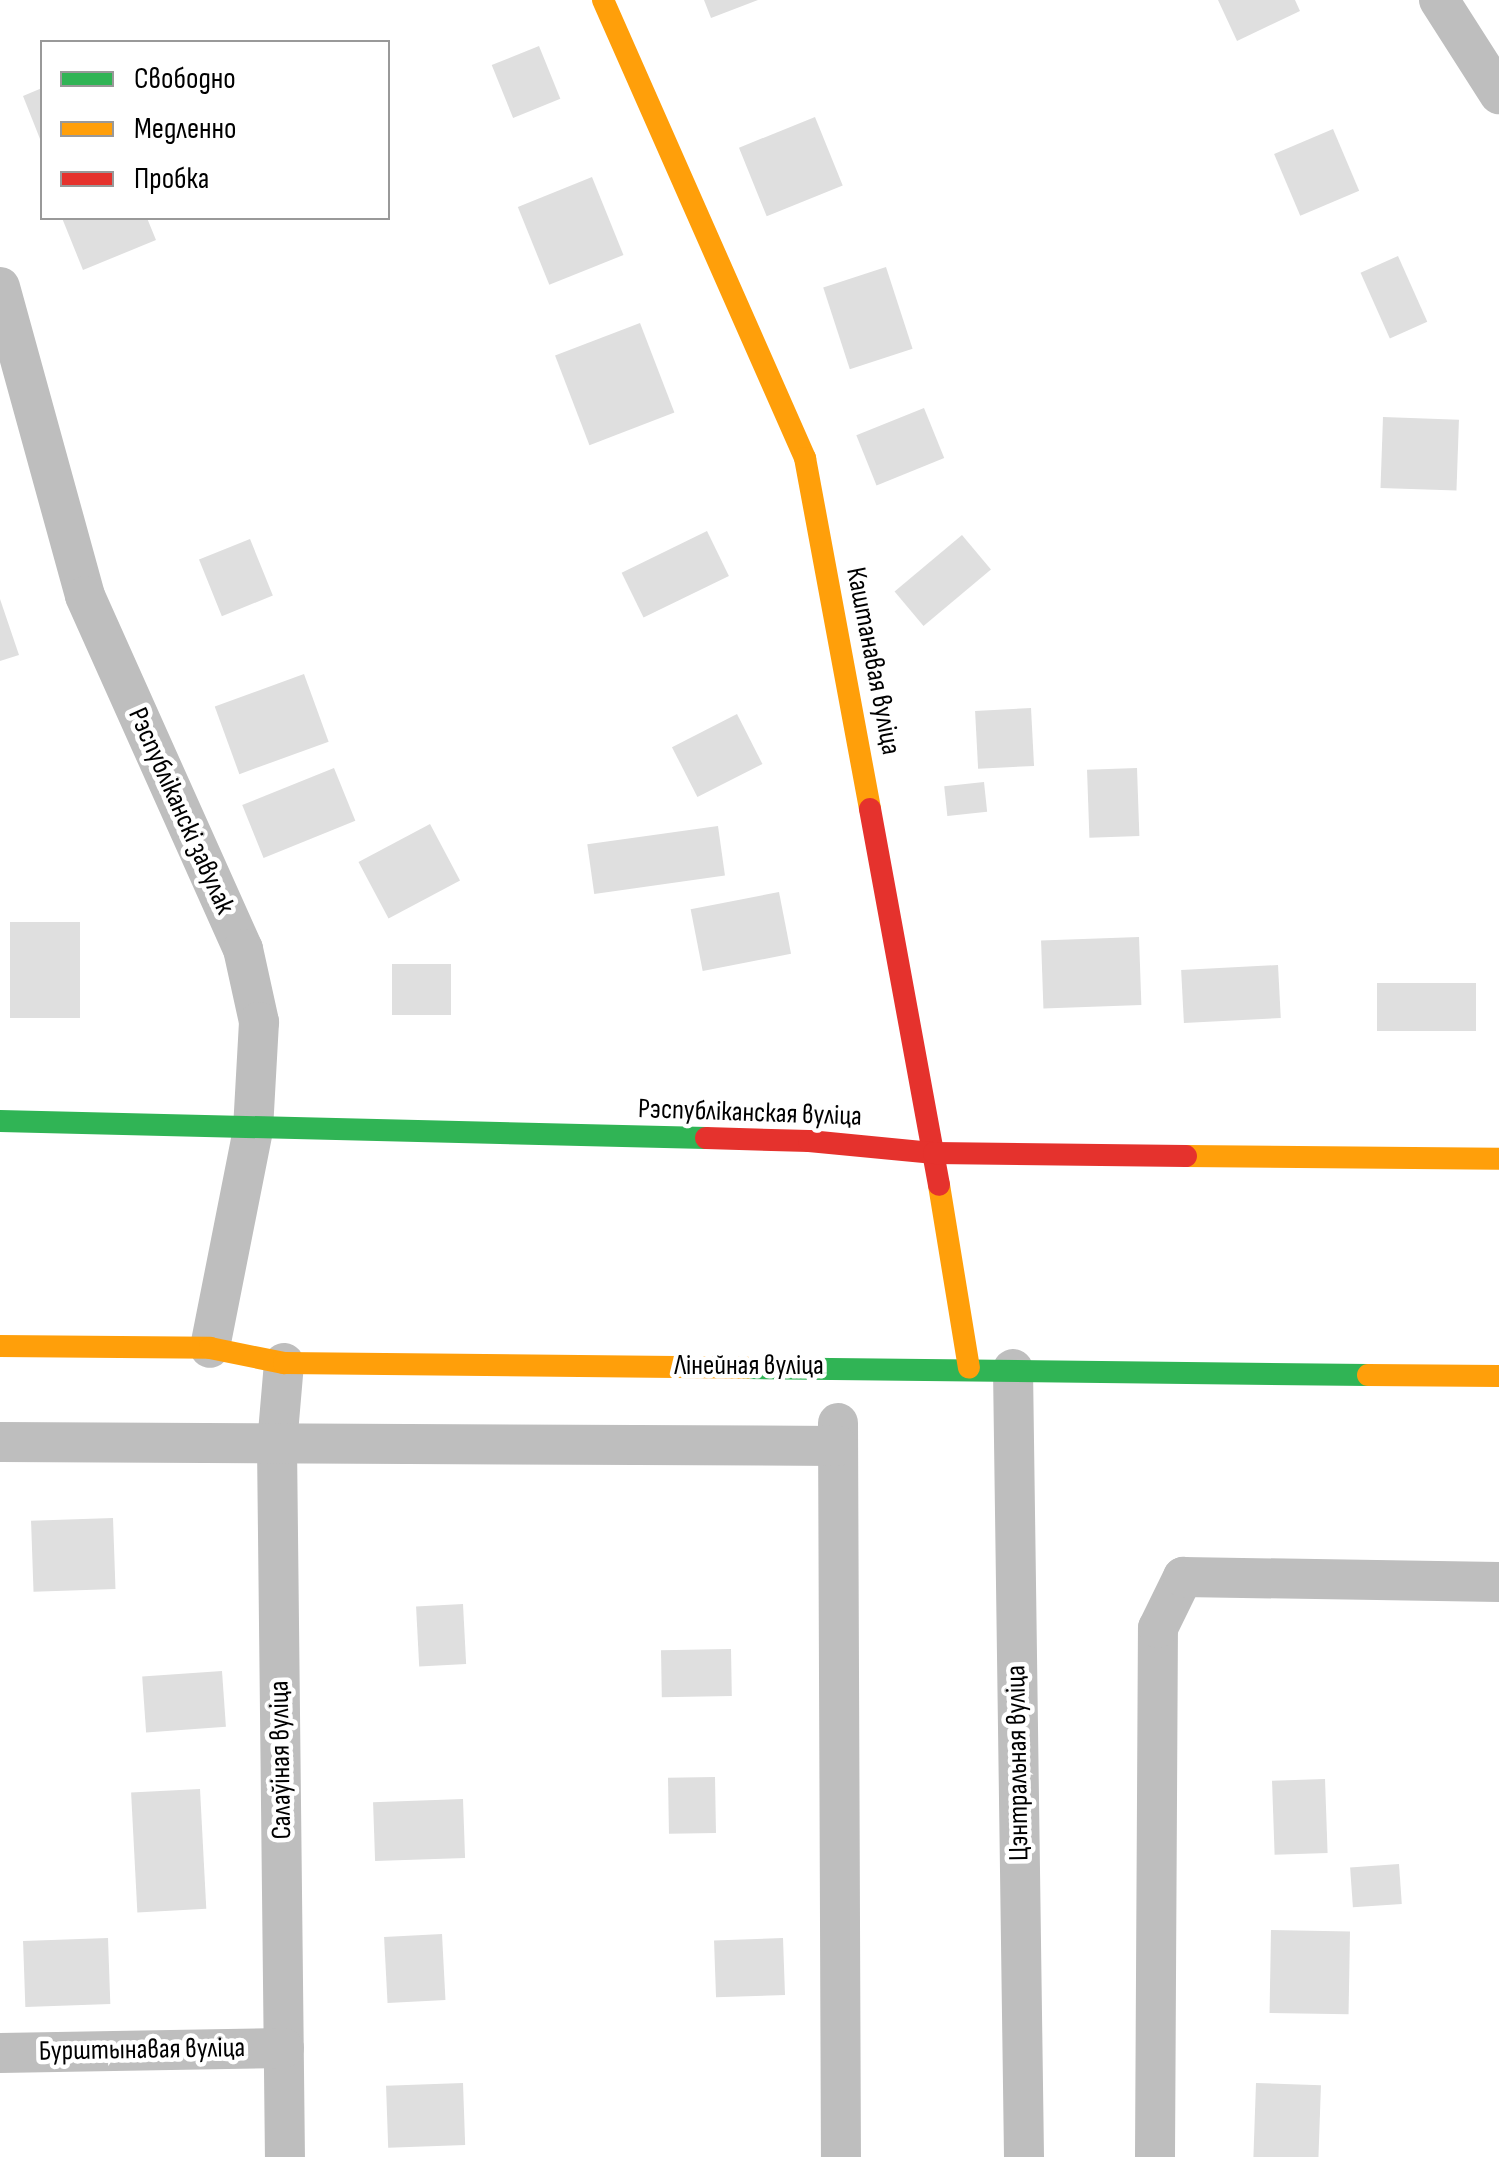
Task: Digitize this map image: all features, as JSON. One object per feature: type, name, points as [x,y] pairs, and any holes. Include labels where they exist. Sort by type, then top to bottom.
[{"type":"street","name":"Каштанавая вуліца","points":[[603,0],[804,458],[934,1152],[969,1368]]},
{"type":"street","points":[[1439,0],[1499,94]]},
{"type":"street","name":"Рэспубліканскі завулак","points":[[0,287],[86,596],[243,950],[259,1022],[252,1130],[210,1348]]},
{"type":"street","name":"Рэспубліканская вуліца","points":[[0,1120],[252,1130],[392,1128],[633,1139],[809,1141],[934,1152],[1499,1158]]},
{"type":"street","name":"Лінейная вуліца","points":[[0,1346],[210,1348],[284,1364],[1499,1376]]},
{"type":"street","name":"Салаўіная вуліца","points":[[284,1364],[277,1445],[285,2157]]},
{"type":"street","name":"Цэнтральная вуліца","points":[[1013,1370],[1024,2157]]},
{"type":"street","points":[[0,1442],[277,1445],[838,1432],[841,2157]]},
{"type":"street","points":[[1155,2157],[1158,1628],[1183,1577],[1499,1582]]},
{"type":"street","name":"Бурштынавая вуліца","points":[[0,2053],[284,2048]]},
{"type":"building","points":[[704,0],[758,0],[711,18]]},
{"type":"building","points":[[1218,0],[1295,0],[1300,11],[1237,41]]},
{"type":"building","points":[[539,46],[560,99],[513,118],[492,65]]},
{"type":"building","points":[[40,89],[40,139],[23,96]]},
{"type":"building","points":[[815,117],[843,186],[767,216],[739,148]]},
{"type":"building","points":[[1333,129],[1359,191],[1300,216],[1274,154]]},
{"type":"building","points":[[592,177],[623,255],[549,285],[518,207]]},
{"type":"building","points":[[63,220],[148,220],[156,240],[83,270]]},
{"type":"building","points":[[1398,256],[1427,322],[1390,338],[1361,273]]},
{"type":"building","points":[[886,267],[913,349],[850,369],[823,287]]},
{"type":"building","points":[[640,323],[674,413],[589,445],[555,356]]},
{"type":"building","points":[[924,408],[944,458],[877,485],[856,435]]},
{"type":"building","points":[[1383,417],[1459,420],[1456,491],[1381,488]]},
{"type":"building","points":[[707,531],[729,576],[644,618],[622,573]]},
{"type":"building","points":[[962,535],[991,569],[924,626],[895,592]]},
{"type":"building","points":[[250,539],[273,596],[222,616],[199,560]]},
{"type":"building","points":[[0,599],[19,655],[0,661]]},
{"type":"building","points":[[304,674],[329,742],[239,774],[215,706]]},
{"type":"building","points":[[1031,708],[1034,766],[978,769],[975,711]]},
{"type":"building","points":[[737,714],[762,764],[697,797],[672,747]]},
{"type":"building","points":[[334,768],[355,821],[264,858],[242,805]]},
{"type":"building","points":[[1137,768],[1139,836],[1089,838],[1087,770]]},
{"type":"building","points":[[984,782],[987,812],[947,816],[944,786]]},
{"type":"building","points":[[430,824],[460,881],[389,919],[358,862]]},
{"type":"building","points":[[718,826],[725,876],[594,894],[587,844]]},
{"type":"building","points":[[779,892],[791,954],[703,971],[691,909]]},
{"type":"building","points":[[10,922],[80,922],[80,1018],[10,1018]]},
{"type":"building","points":[[1139,937],[1141,1005],[1043,1008],[1041,940]]},
{"type":"building","points":[[392,964],[451,964],[451,1015],[392,1015]]},
{"type":"building","points":[[1278,965],[1281,1018],[1184,1023],[1181,970]]},
{"type":"building","points":[[1377,983],[1476,983],[1476,1031],[1377,1031]]},
{"type":"building","points":[[113,1518],[115,1589],[34,1592],[31,1521]]},
{"type":"building","points":[[463,1604],[466,1664],[419,1666],[416,1606]]},
{"type":"building","points":[[731,1649],[732,1696],[662,1697],[661,1650]]},
{"type":"building","points":[[222,1671],[226,1727],[146,1732],[142,1677]]},
{"type":"building","points":[[715,1777],[716,1833],[669,1834],[668,1778]]},
{"type":"building","points":[[1325,1779],[1328,1853],[1275,1855],[1272,1781]]},
{"type":"building","points":[[200,1789],[206,1909],[137,1912],[131,1793]]},
{"type":"building","points":[[463,1799],[465,1858],[375,1861],[373,1802]]},
{"type":"building","points":[[1399,1864],[1402,1904],[1353,1907],[1350,1867]]},
{"type":"building","points":[[1271,1930],[1350,1931],[1349,2014],[1270,2013]]},
{"type":"building","points":[[442,1934],[445,2000],[388,2003],[384,1937]]},
{"type":"building","points":[[108,1938],[110,2004],[25,2007],[23,1941]]},
{"type":"building","points":[[783,1938],[785,1995],[716,1997],[714,1940]]},
{"type":"building","points":[[463,2083],[465,2145],[388,2148],[386,2086]]},
{"type":"building","points":[[1256,2083],[1321,2085],[1318,2157],[1253,2157]]},
{"type":"traffic: fast","points":[[0,1121],[706,1138]]},
{"type":"traffic: fast","points":[[747,1368],[1368,1375]]},
{"type":"traffic: slow","points":[[603,0],[805,458],[870,809]]},
{"type":"traffic: slow","points":[[1186,1156],[1499,1159]]},
{"type":"traffic: slow","points":[[939,1185],[969,1368]]},
{"type":"traffic: slow","points":[[0,1346],[210,1348],[284,1363],[747,1368]]},
{"type":"traffic: slow","points":[[1368,1375],[1499,1376]]},
{"type":"traffic: jam","points":[[870,809],[939,1185]]},
{"type":"traffic: jam","points":[[706,1138],[809,1141],[934,1153],[1186,1156]]}]
